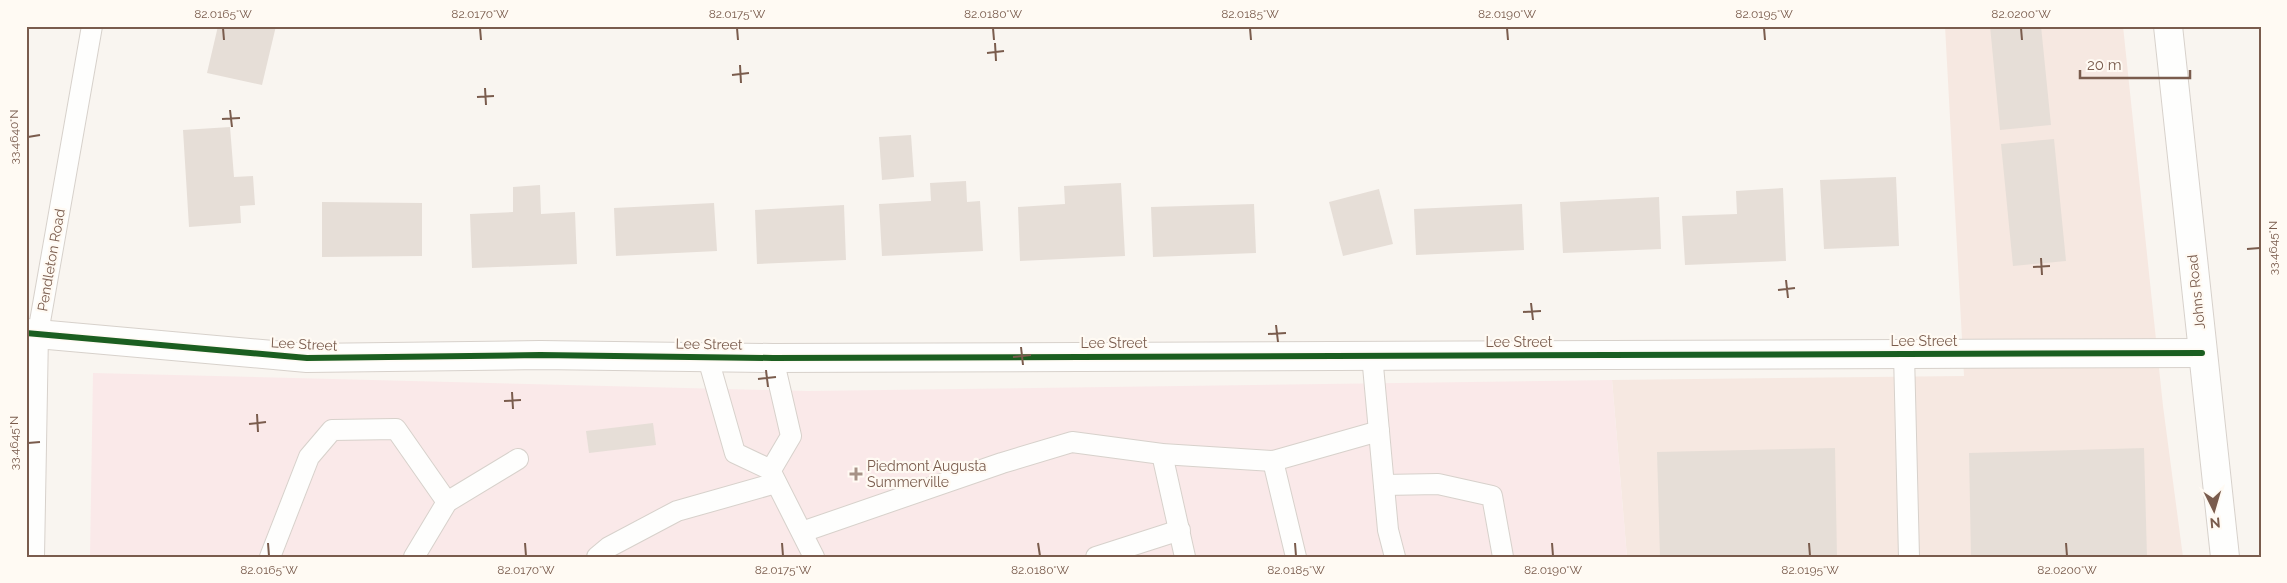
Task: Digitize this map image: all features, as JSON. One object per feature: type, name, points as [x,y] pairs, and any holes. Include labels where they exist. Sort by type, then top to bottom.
[{"type":"street","name":"Johns Road","points":[[2168,26],[2225,557]]},
{"type":"street","name":"Lee Street","points":[[32,333],[307,358],[707,355],[773,358],[2202,353]]},
{"type":"lane","name":"Pendleton Road","points":[[34,557],[32,333],[92,26]]},
{"type":"lane","points":[[1904,354],[1909,557]]},
{"type":"lane","points":[[707,355],[735,453],[774,477],[814,557]]},
{"type":"lane","points":[[1372,355],[1388,530],[1395,557]]},
{"type":"lane","points":[[596,557],[609,547],[676,511],[774,477],[791,436],[773,358]]},
{"type":"lane","points":[[270,557],[309,457],[332,430],[396,428],[447,502]]},
{"type":"lane","points":[[802,532],[1002,463],[1072,442],[1162,454],[1273,461],[1379,431]]},
{"type":"lane","points":[[1162,454],[1185,557]]},
{"type":"lane","points":[[414,557],[447,502],[518,459]]},
{"type":"lane","points":[[1273,461],[1296,557]]},
{"type":"lane","points":[[1384,486],[1438,484],[1492,496],[1503,557]]},
{"type":"lane","points":[[1096,557],[1180,530]]},
{"type":"shaded area","points":[[1945,26],[2123,26],[2163,406],[2183,557],[1627,557],[1612,380],[1964,376]]},
{"type":"shaded area","name":"Piedmont Augusta Summerville","points":[[93,373],[808,391],[1612,380],[1627,557],[90,557]]},
{"type":"building","points":[[218,26],[276,26],[262,85],[207,73]]},
{"type":"building","points":[[1990,26],[2041,26],[2051,125],[2000,130]]},
{"type":"building","points":[[230,127],[234,177],[253,176],[255,205],[240,206],[241,223],[189,227],[183,130]]},
{"type":"building","points":[[911,135],[914,177],[882,180],[879,137]]},
{"type":"building","points":[[2054,139],[2066,261],[2013,266],[2001,144]]},
{"type":"building","points":[[1896,177],[1899,246],[1824,249],[1820,180]]},
{"type":"building","points":[[966,181],[967,202],[980,201],[983,251],[882,256],[879,204],[931,201],[930,183]]},
{"type":"building","points":[[1121,183],[1125,256],[1020,261],[1018,207],[1065,204],[1064,186]]},
{"type":"building","points":[[540,185],[541,214],[575,212],[577,264],[472,268],[470,214],[513,212],[513,187]]},
{"type":"building","points":[[1783,188],[1786,261],[1685,265],[1682,216],[1737,214],[1736,191]]},
{"type":"building","points":[[1379,189],[1393,244],[1343,256],[1329,202]]},
{"type":"building","points":[[1659,197],[1661,249],[1563,253],[1560,202]]},
{"type":"building","points":[[322,202],[422,203],[422,256],[322,257]]},
{"type":"building","points":[[714,203],[717,251],[616,256],[614,208]]},
{"type":"building","points":[[1254,204],[1256,253],[1153,257],[1151,207]]},
{"type":"building","points":[[1522,204],[1524,250],[1416,255],[1414,209]]},
{"type":"building","points":[[844,205],[846,260],[757,264],[755,210]]},
{"type":"building","points":[[653,423],[656,445],[589,453],[586,431]]},
{"type":"building","points":[[1835,448],[1837,557],[1660,557],[1657,452]]},
{"type":"building","points":[[2144,448],[2147,557],[1971,557],[1969,453]]},
{"type":"cycle path","points":[[26,333],[307,358],[540,355],[773,358],[2202,353]]},
{"type":"place","name":"Piedmont Augusta Summerville","points":[[856,474]]}]
